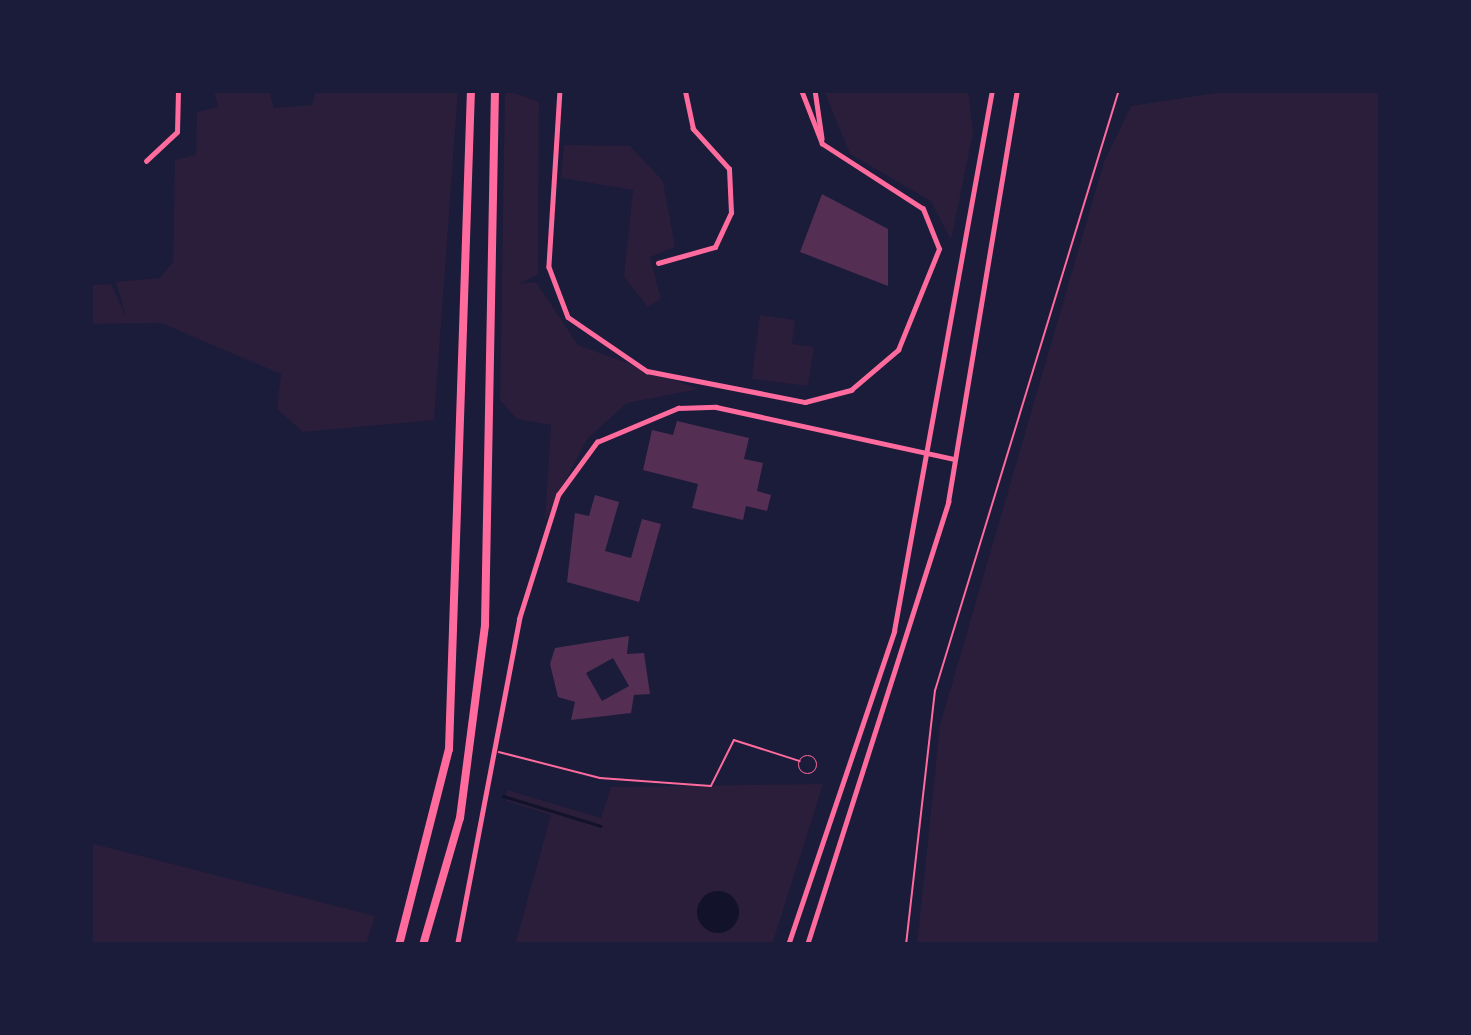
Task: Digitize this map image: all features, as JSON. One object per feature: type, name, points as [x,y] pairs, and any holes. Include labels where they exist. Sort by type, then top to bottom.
[{"type":"highway","points":[[399,945],[449,749],[471,90]]},
{"type":"highway","points":[[423,945],[471,760],[485,625],[496,90]]},
{"type":"street","points":[[146,161],[177,132],[178,90]]},
{"type":"street","points":[[560,90],[550,267],[568,316],[647,370],[805,402],[842,393],[898,350],[939,249],[923,209],[822,144],[801,90]]},
{"type":"street","points":[[658,263],[716,247],[731,213],[728,169],[693,129],[685,90]]},
{"type":"street","points":[[815,90],[822,144]]},
{"type":"street","points":[[788,945],[894,631],[931,454],[992,90]]},
{"type":"street","points":[[807,945],[916,625],[954,459],[1017,90]]},
{"type":"street","points":[[457,945],[548,522],[597,442],[678,408],[716,407],[954,459]]},
{"type":"lane","points":[[906,945],[935,691],[1119,90]]},
{"type":"lane","points":[[500,752],[600,778],[711,786],[734,740],[800,761]]},
{"type":"shaded area","points":[[214,90],[269,90],[274,108],[312,105],[316,90],[458,90],[434,420],[303,432],[277,409],[281,374],[161,323],[90,324],[90,285],[111,284],[126,317],[116,282],[160,278],[173,262],[175,160],[196,155],[197,112],[218,107]]},
{"type":"shaded area","points":[[505,90],[539,102],[538,274],[519,284],[536,282],[578,345],[699,389],[627,403],[587,439],[545,520],[551,425],[517,419],[500,400]]},
{"type":"shaded area","points":[[824,90],[968,90],[973,133],[951,240],[931,201],[850,154]]},
{"type":"shaded area","points":[[1235,90],[1381,90],[1381,945],[917,945],[940,725],[1104,162],[1131,106]]},
{"type":"shaded area","points":[[564,145],[630,146],[663,181],[675,247],[650,257],[661,299],[648,307],[624,277],[633,190],[561,178]]},
{"type":"shaded area","points":[[760,315],[795,320],[792,344],[814,347],[808,386],[752,379]]},
{"type":"shaded area","points":[[823,784],[772,945],[515,945],[551,815],[506,801],[507,790],[601,818],[611,787]]},
{"type":"shaded area","points":[[90,843],[375,916],[366,945],[90,945]]},
{"type":"shaded area","points":[[718,891],[733,897],[739,912],[733,927],[718,933],[703,927],[697,912],[703,897]]},
{"type":"building","points":[[822,194],[888,229],[888,286],[800,252]]},
{"type":"building","points":[[677,421],[749,438],[744,459],[763,463],[757,491],[771,495],[767,511],[746,506],[743,520],[692,508],[698,484],[643,470],[652,430],[673,435]]},
{"type":"building","points":[[595,495],[619,502],[605,551],[631,558],[642,519],[661,524],[639,602],[567,582],[575,513],[589,516]]},
{"type":"building","points":[[629,636],[627,654],[644,653],[650,694],[634,695],[631,713],[571,720],[575,702],[558,697],[550,664],[555,648]],"holes":[[[613,658],[629,686],[602,701],[586,673]]]},
{"type":"waterway","points":[[503,796],[601,826]]}]
